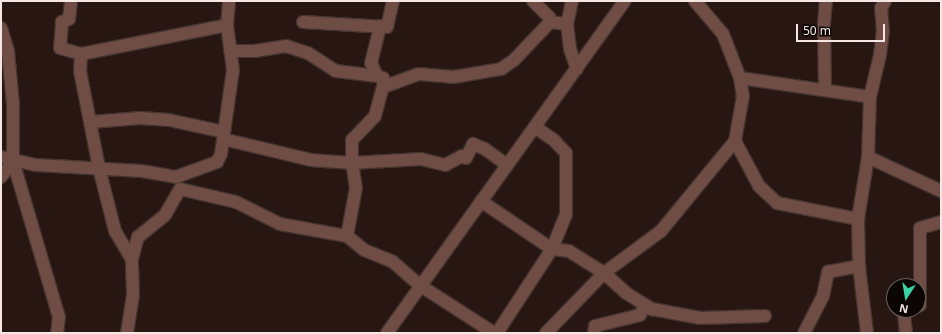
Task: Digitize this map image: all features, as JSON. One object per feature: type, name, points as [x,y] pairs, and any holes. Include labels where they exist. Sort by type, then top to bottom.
[{"type":"street","points":[[71,1],[69,19],[62,22],[60,48],[80,54],[227,25]]},
{"type":"street","points":[[127,333],[133,294],[132,260],[138,237],[165,215],[178,183],[217,162],[223,136],[233,70],[227,25],[229,1]]},
{"type":"street","points":[[303,22],[388,27],[393,1]]},
{"type":"street","points":[[533,1],[549,17],[550,22]]},
{"type":"street","points":[[572,1],[567,24],[570,49],[577,69]]},
{"type":"street","points":[[387,333],[625,1]]},
{"type":"street","points":[[546,333],[604,273],[661,231],[735,141],[743,96],[740,78],[723,34],[695,1]]},
{"type":"street","points":[[704,12],[709,1]]},
{"type":"street","points":[[825,89],[824,23],[826,1]]},
{"type":"street","points":[[867,333],[859,266],[858,220],[868,157],[870,97],[880,54],[883,31],[881,8],[885,1]]},
{"type":"street","points":[[550,22],[567,24]]},
{"type":"street","points":[[383,87],[419,74],[454,77],[501,69],[514,60],[550,22]]},
{"type":"street","points":[[377,76],[371,63],[380,26]]},
{"type":"street","points":[[1,28],[8,51],[13,104],[13,161],[59,318],[57,333]]},
{"type":"street","points":[[230,51],[256,51],[286,46],[308,53],[336,71],[384,78],[375,116],[352,140],[352,163],[356,188],[347,236]]},
{"type":"street","points":[[80,54],[80,71],[99,168],[115,231],[132,260]]},
{"type":"street","points":[[740,78],[825,89],[870,97]]},
{"type":"street","points":[[90,122],[141,118],[169,120],[311,160],[352,163],[421,159],[445,165],[462,156],[466,158],[473,144],[485,148],[507,165]]},
{"type":"street","points":[[497,333],[552,249],[566,214],[566,153],[555,141],[534,127]]},
{"type":"street","points":[[735,141],[758,186],[778,203],[858,220]]},
{"type":"street","points":[[1,157],[13,161],[36,165],[99,168],[178,183],[236,202],[280,224],[347,236],[364,250],[393,262],[421,286],[494,333]]},
{"type":"street","points":[[868,157],[941,191]]},
{"type":"street","points":[[1,177],[13,161]]},
{"type":"street","points":[[482,201],[552,249],[569,251],[604,273],[626,294],[652,309],[700,318],[765,316]]},
{"type":"street","points":[[920,278],[920,228],[941,222]]},
{"type":"street","points":[[804,333],[823,296],[828,272],[859,266]]},
{"type":"street","points":[[594,333],[595,326],[640,315],[645,305]]},
{"type":"street","points":[[904,318],[906,333]]}]
